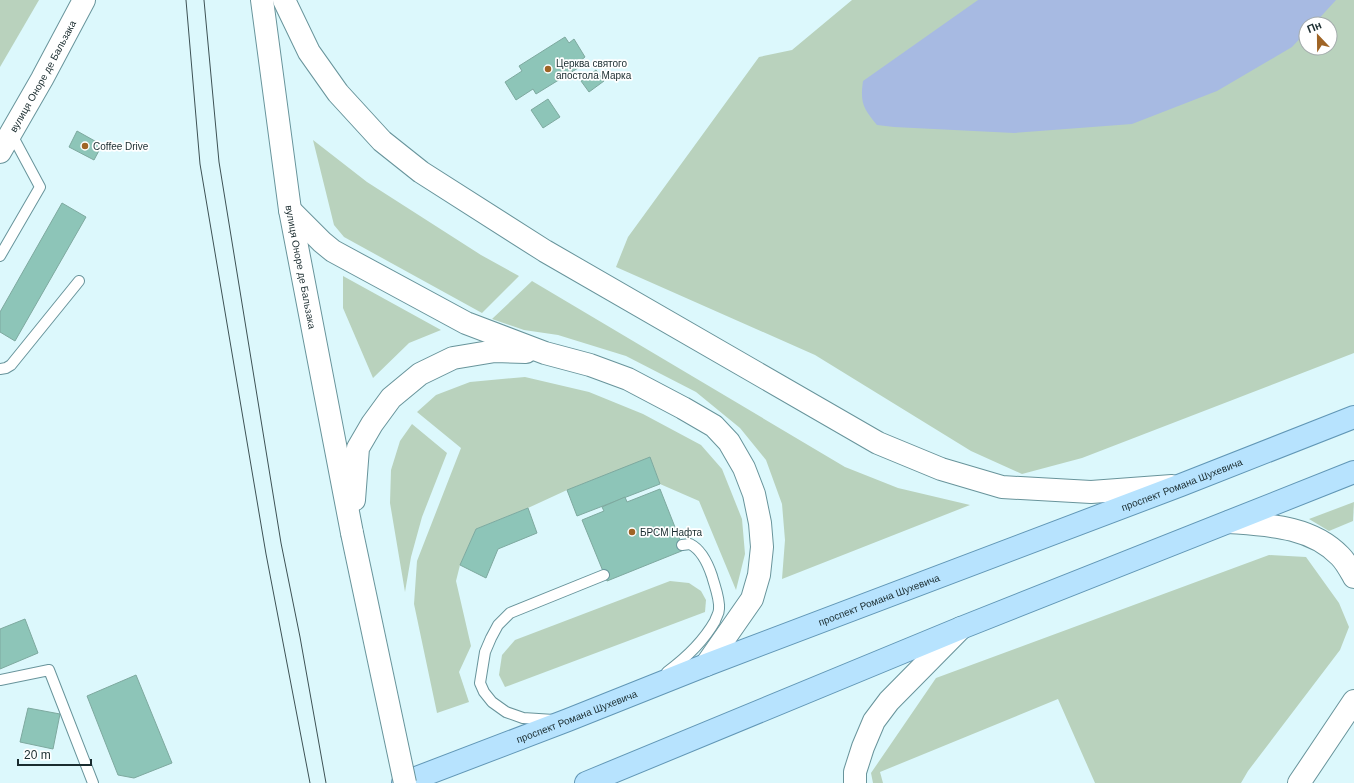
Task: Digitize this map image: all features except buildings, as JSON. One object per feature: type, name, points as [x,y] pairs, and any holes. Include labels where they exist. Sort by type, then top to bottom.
[{"type":"main road","name":"проспект Романа Шухевича","points":[[404,783],[568,720],[646,688],[1181,485],[1354,417]]},
{"type":"main road","points":[[586,783],[961,628],[1354,472]]},
{"type":"street","name":"вулиця Оноре де Бальзака","points":[[0,152],[42,79],[84,0]]},
{"type":"street","name":"вулиця Оноре де Бальзака","points":[[262,0],[290,210],[352,533]]},
{"type":"street","points":[[284,0],[309,52],[338,93],[382,141],[422,172],[545,251],[878,443],[941,470],[1002,488],[1091,492],[1181,485]]},
{"type":"street","points":[[290,210],[333,251],[466,323],[545,353],[590,365],[628,379],[714,426],[729,442],[744,468],[754,494],[760,523],[762,546],[759,575],[752,599],[706,665]]},
{"type":"street","points":[[404,783],[352,533],[354,486],[358,448],[372,424],[391,398],[420,374],[453,358],[495,351],[545,353]]},
{"type":"street","points":[[1228,522],[1283,527],[1307,534],[1326,545],[1340,557],[1354,577]]},
{"type":"street","points":[[856,783],[855,772],[863,746],[874,721],[889,701],[961,628]]},
{"type":"street","points":[[1299,783],[1354,701]]},
{"type":"lane","points":[[0,256],[40,187],[11,133]]},
{"type":"lane","points":[[0,369],[11,365],[79,281]]},
{"type":"lane","points":[[646,688],[681,662],[708,634],[719,612],[713,580],[703,557],[696,547],[690,544],[682,545]]},
{"type":"lane","points":[[568,720],[523,718],[506,712],[492,702],[484,692],[480,683],[485,652],[498,626],[510,613],[604,576]]},
{"type":"lane","points":[[0,680],[49,670],[92,783]]},
{"type":"green space","points":[[0,0],[39,0],[0,67]]},
{"type":"green space","points":[[852,0],[1354,0],[1354,353],[1082,458],[1022,474],[971,451],[815,355],[616,267],[628,237],[759,57],[792,50]]},
{"type":"green space","points":[[313,140],[367,182],[481,255],[519,276],[482,313],[344,237],[334,225]]},
{"type":"green space","points":[[343,276],[441,330],[409,343],[373,378],[343,308]]},
{"type":"green space","points":[[532,281],[845,467],[898,488],[970,505],[782,579],[785,540],[782,504],[766,460],[740,428],[696,392],[626,356],[558,335],[524,330],[492,319]]},
{"type":"green space","points":[[525,377],[589,392],[643,414],[701,445],[722,469],[742,519],[745,554],[736,590],[699,501],[660,484],[650,458],[567,490],[476,529],[460,565],[456,581],[471,646],[459,672],[469,702],[437,713],[414,604],[417,561],[461,448],[417,412],[436,395],[470,382]]},
{"type":"green space","points":[[412,424],[447,453],[422,517],[411,557],[405,592],[390,503],[391,470],[400,441]]},
{"type":"green space","points":[[1354,502],[1353,521],[1329,531],[1309,519]]},
{"type":"green space","points":[[1269,555],[1306,557],[1339,603],[1349,627],[1340,650],[1248,771],[1241,783],[1095,783],[1058,699],[880,772],[883,783],[873,783],[871,773],[936,678]]},
{"type":"green space","points":[[670,581],[689,583],[701,591],[706,600],[705,612],[505,687],[499,675],[502,655],[515,640]]},
{"type":"water","points":[[978,0],[1336,0],[1321,16],[1298,16],[1298,41],[1292,47],[1217,91],[1132,124],[1014,133],[877,125],[868,114],[862,100],[863,81]]},
{"type":"tram line","points":[[186,0],[200,164],[266,554],[310,783]]},
{"type":"tram line","points":[[204,0],[219,162],[281,543],[300,637],[326,783]]},
{"type":"place","name":"Церква святого апостола Марка","points":[[548,69]]},
{"type":"place","name":"Coffee Drive","points":[[85,146]]},
{"type":"place","name":"БРСМ Нафта","points":[[632,532]]}]
